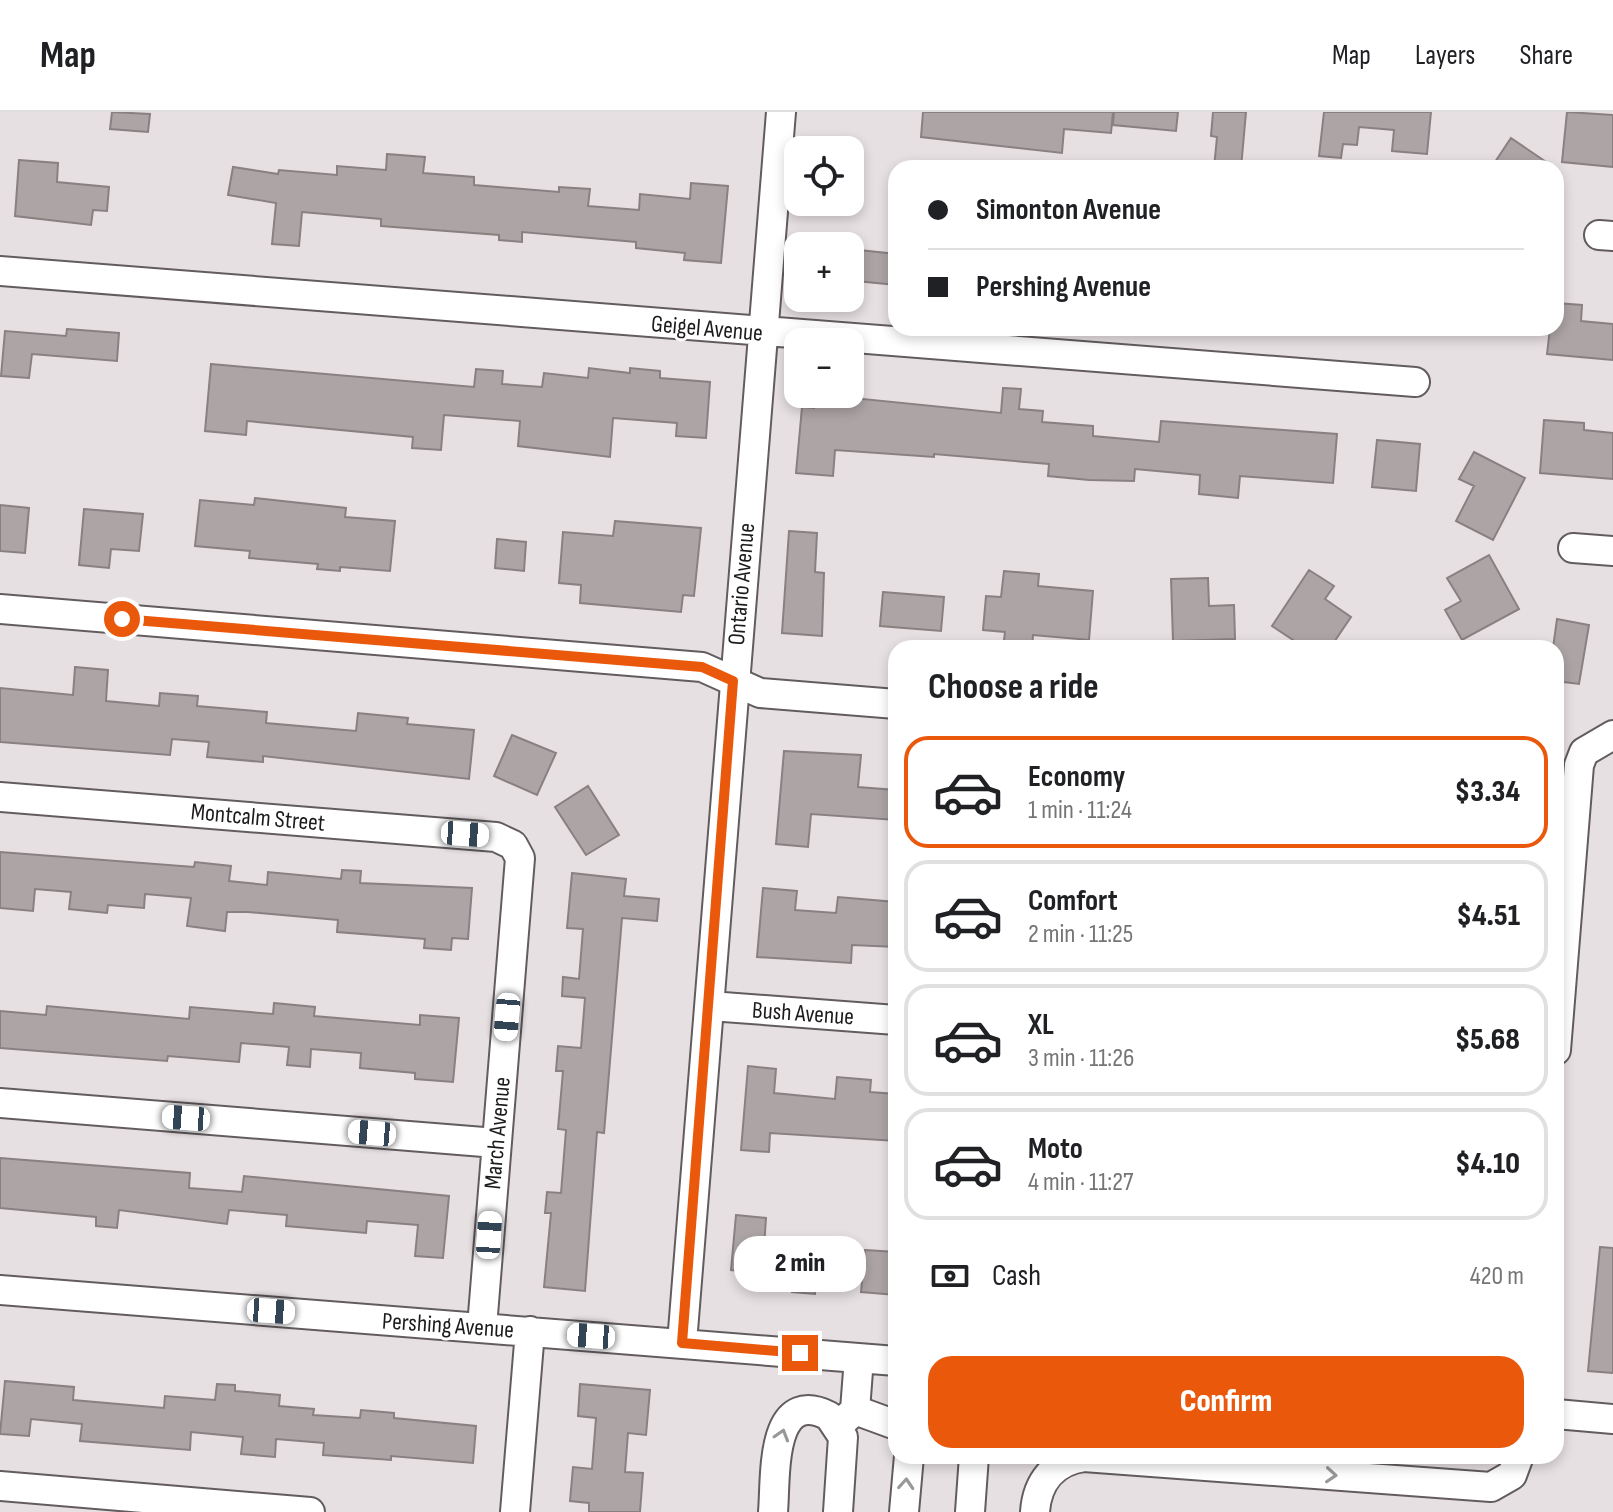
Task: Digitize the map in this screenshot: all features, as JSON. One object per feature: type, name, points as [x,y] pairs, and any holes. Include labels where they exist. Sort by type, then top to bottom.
[{"type":"street","name":"Ontario Avenue","points":[[682,1343],[781,112]]},
{"type":"street","name":"Geigel Avenue","points":[[0,271],[1415,382]]},
{"type":"street","points":[[1573,548],[1613,551]]},
{"type":"street","points":[[0,609],[702,667],[760,693],[888,703]]},
{"type":"street","points":[[1564,951],[1579,765],[1584,752],[1604,739]]},
{"type":"street","name":"Montcalm Street","points":[[0,797],[496,837],[513,845]]},
{"type":"street","name":"March Avenue","points":[[482,1327],[520,858],[513,845]]},
{"type":"street","name":"Bush Avenue","points":[[710,1006],[888,1019]]},
{"type":"street","points":[[0,1103],[496,1143]]},
{"type":"street","name":"Pershing Avenue","points":[[0,1290],[888,1360]]},
{"type":"street","points":[[515,1512],[530,1331]]},
{"type":"street","points":[[838,1512],[846,1418],[859,1358]]},
{"type":"street","points":[[773,1512],[779,1435],[786,1422],[796,1414],[813,1411],[888,1424]]},
{"type":"street","points":[[1564,1415],[1613,1419]]},
{"type":"street","points":[[904,1512],[908,1464]]},
{"type":"street","points":[[970,1512],[973,1464]]},
{"type":"street","points":[[1035,1512],[1036,1498],[1048,1475],[1062,1464]]},
{"type":"street","points":[[1188,1464],[1491,1487],[1512,1475],[1516,1464]]},
{"type":"street","points":[[0,1486],[310,1512]]},
{"type":"building","points":[[112,112],[150,114],[148,132],[110,129]]},
{"type":"building","points":[[923,112],[1113,112],[1111,133],[1064,129],[1062,153],[921,137]]},
{"type":"building","points":[[1114,112],[1178,112],[1176,131],[1113,125]]},
{"type":"building","points":[[1213,112],[1246,112],[1242,160],[1215,160],[1217,137],[1211,136]]},
{"type":"building","points":[[1324,112],[1431,112],[1427,154],[1392,151],[1394,130],[1359,127],[1357,145],[1343,144],[1341,158],[1319,156]]},
{"type":"building","points":[[1567,112],[1613,115],[1613,167],[1562,160]]},
{"type":"building","points":[[1511,138],[1543,160],[1496,160]]},
{"type":"building","points":[[387,154],[425,157],[423,173],[474,177],[474,185],[559,192],[559,187],[590,189],[588,206],[639,210],[640,194],[690,199],[691,183],[728,186],[721,263],[684,260],[685,253],[636,248],[636,242],[522,232],[522,242],[499,240],[499,235],[381,226],[381,219],[302,212],[299,246],[272,244],[276,203],[228,195],[233,167],[278,174],[279,170],[337,175],[337,166],[386,170]]},
{"type":"building","points":[[19,160],[58,163],[57,182],[109,187],[107,211],[93,210],[91,225],[15,216]]},
{"type":"building","points":[[864,251],[888,253],[888,284],[864,282]]},
{"type":"building","points":[[1564,304],[1582,305],[1581,321],[1613,324],[1613,360],[1547,354],[1549,336],[1564,336]]},
{"type":"building","points":[[67,329],[119,333],[117,361],[32,354],[29,378],[1,376],[5,331],[66,336]]},
{"type":"building","points":[[211,364],[474,387],[476,369],[503,371],[502,384],[542,387],[544,373],[588,378],[589,368],[630,373],[630,368],[660,371],[660,378],[710,382],[706,438],[676,436],[677,423],[613,418],[610,457],[518,446],[520,421],[444,415],[441,450],[412,448],[413,437],[247,421],[246,435],[205,431]]},
{"type":"building","points":[[1003,388],[1021,389],[1019,409],[1043,411],[1042,422],[1093,426],[1093,436],[1159,442],[1161,421],[1337,434],[1333,483],[1240,476],[1238,498],[1199,494],[1200,475],[1135,469],[1134,481],[1089,480],[1048,476],[1049,464],[934,454],[934,457],[835,450],[833,476],[796,473],[802,408],[864,408],[864,399],[1001,413]]},
{"type":"building","points":[[1544,420],[1584,423],[1584,430],[1613,433],[1613,479],[1540,473]]},
{"type":"building","points":[[1377,440],[1420,444],[1416,491],[1372,487]]},
{"type":"building","points":[[1474,452],[1525,478],[1493,540],[1456,521],[1474,486],[1459,479]]},
{"type":"building","points":[[255,498],[346,508],[345,517],[395,521],[390,571],[340,567],[340,571],[317,569],[318,564],[249,558],[250,551],[195,546],[200,500],[254,505]]},
{"type":"building","points":[[0,505],[29,508],[25,553],[0,551]]},
{"type":"building","points":[[84,509],[143,514],[139,551],[111,549],[109,568],[79,565]]},
{"type":"building","points":[[615,521],[701,528],[694,596],[683,595],[681,612],[580,603],[581,585],[559,583],[563,532],[613,536]]},
{"type":"building","points":[[789,531],[817,533],[815,572],[824,573],[822,636],[782,633]]},
{"type":"building","points":[[497,539],[526,542],[524,571],[495,568]]},
{"type":"building","points":[[1489,555],[1519,609],[1462,640],[1445,610],[1461,601],[1447,578]]},
{"type":"building","points":[[1309,570],[1334,586],[1325,599],[1351,617],[1335,640],[1293,640],[1272,626]]},
{"type":"building","points":[[1004,571],[1039,574],[1038,586],[1093,591],[1089,640],[1033,635],[1033,640],[1004,640],[1005,632],[983,630],[986,596],[1001,597]]},
{"type":"building","points":[[1208,578],[1209,606],[1234,605],[1235,639],[1173,640],[1171,579]]},
{"type":"building","points":[[883,592],[944,597],[941,631],[880,626]]},
{"type":"building","points":[[1557,619],[1589,625],[1579,684],[1564,682],[1564,640],[1554,640]]},
{"type":"building","points":[[75,667],[108,670],[106,701],[159,706],[160,693],[198,696],[197,706],[267,712],[266,723],[356,731],[358,713],[408,718],[407,724],[474,730],[469,779],[263,756],[263,762],[207,757],[209,742],[172,739],[170,755],[0,742],[0,688],[73,695]]},
{"type":"building","points":[[512,735],[556,753],[537,795],[494,776]]},
{"type":"building","points":[[784,751],[861,755],[858,787],[888,789],[888,819],[811,814],[808,847],[776,844]]},
{"type":"building","points":[[588,786],[619,835],[586,855],[555,807]]},
{"type":"building","points":[[0,852],[194,867],[195,862],[231,866],[229,881],[267,885],[268,872],[341,879],[342,870],[361,871],[360,883],[472,888],[468,939],[452,938],[451,950],[424,948],[425,939],[337,932],[338,920],[248,912],[227,912],[225,931],[187,926],[191,898],[145,894],[144,908],[108,905],[107,913],[69,909],[71,892],[35,889],[33,911],[0,908]]},
{"type":"building","points":[[572,873],[626,879],[624,896],[659,899],[657,921],[622,918],[604,1133],[597,1132],[585,1291],[544,1287],[551,1213],[545,1213],[547,1192],[561,1193],[566,1130],[558,1129],[563,1071],[556,1071],[558,1046],[581,1048],[585,998],[562,996],[563,977],[579,979],[583,929],[567,928]]},
{"type":"building","points":[[763,888],[797,891],[795,910],[836,913],[838,897],[888,901],[888,947],[852,945],[851,963],[757,957]]},
{"type":"building","points":[[274,1003],[315,1007],[314,1016],[420,1025],[420,1015],[459,1018],[453,1082],[415,1079],[415,1073],[360,1068],[361,1053],[311,1049],[310,1067],[287,1065],[289,1047],[241,1043],[239,1062],[168,1056],[167,1061],[0,1048],[0,1011],[46,1015],[47,1006],[189,1019],[190,1007],[273,1014]]},
{"type":"building","points":[[748,1066],[776,1069],[774,1093],[835,1099],[837,1077],[871,1080],[870,1092],[888,1093],[888,1140],[770,1133],[769,1152],[741,1150]]},
{"type":"building","points":[[0,1158],[190,1173],[189,1188],[242,1192],[244,1176],[449,1196],[443,1258],[415,1256],[418,1225],[367,1221],[366,1233],[286,1226],[287,1215],[229,1210],[227,1224],[119,1210],[117,1228],[96,1226],[96,1217],[0,1208]]},
{"type":"building","points":[[736,1215],[766,1218],[764,1248],[819,1253],[815,1294],[792,1292],[793,1276],[731,1270]]},
{"type":"building","points":[[1600,1247],[1613,1248],[1613,1373],[1588,1371]]},
{"type":"building","points":[[865,1250],[888,1251],[888,1294],[861,1292]]},
{"type":"building","points":[[5,1381],[74,1387],[73,1400],[164,1408],[165,1396],[215,1400],[217,1384],[235,1385],[235,1391],[280,1395],[279,1406],[314,1409],[313,1415],[360,1418],[361,1410],[394,1413],[394,1418],[476,1426],[473,1463],[391,1456],[391,1460],[323,1455],[324,1443],[276,1439],[275,1457],[241,1454],[243,1437],[191,1432],[190,1450],[80,1441],[82,1424],[31,1419],[29,1436],[0,1434]]},
{"type":"building","points":[[580,1384],[650,1390],[646,1435],[628,1433],[625,1472],[643,1473],[640,1512],[589,1512],[589,1503],[570,1501],[573,1467],[592,1469],[596,1418],[578,1416]]},
{"type":"route","points":[[122,619],[702,667],[733,681],[682,1343],[800,1353]]}]
